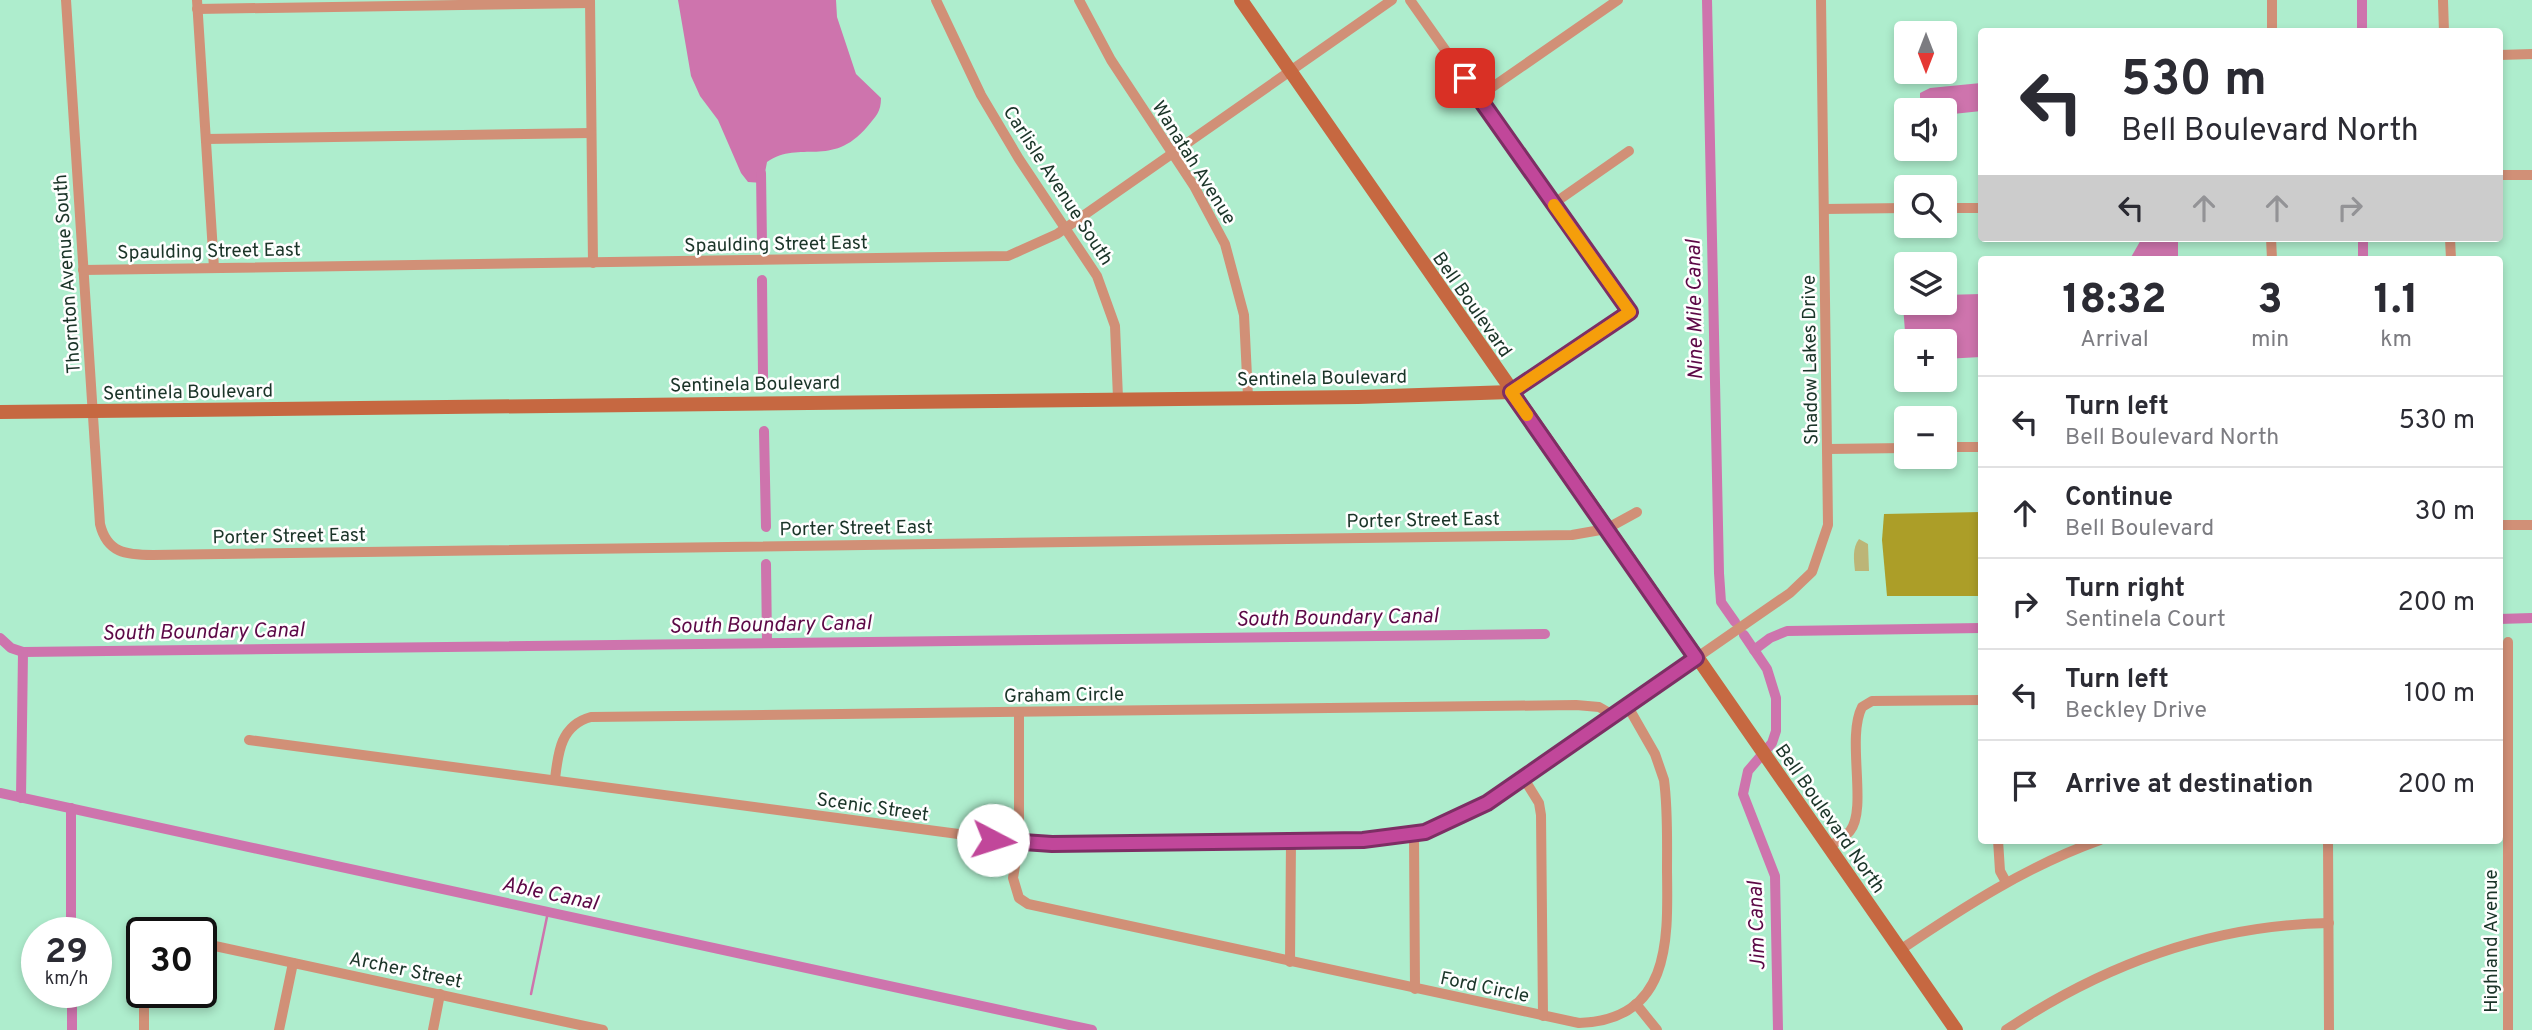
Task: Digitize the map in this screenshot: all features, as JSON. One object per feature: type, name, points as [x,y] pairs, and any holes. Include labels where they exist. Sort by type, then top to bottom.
[{"type":"street","name":"Thornton Avenue South","points":[[66,0],[100,524],[108,545]]},
{"type":"street","name":"Carlisle Avenue South","points":[[936,0],[981,94],[1019,159],[1097,276],[1111,312],[1117,340],[1118,398]]},
{"type":"street","name":"Wanatah Avenue","points":[[1079,0],[1116,69],[1205,204],[1234,267],[1244,315],[1248,397]]},
{"type":"street","name":"Bell Boulevard","points":[[1241,0],[1288,73],[1675,629]]},
{"type":"street","name":"Spaulding Street East","points":[[83,270],[1008,256],[1039,244],[1065,228],[1392,0]]},
{"type":"street","points":[[1410,0],[1630,312],[1511,392]]},
{"type":"street","points":[[1478,97],[1618,0]]},
{"type":"street","name":"Shadow Lakes Drive","points":[[1696,658],[1790,593],[1812,572],[1828,525],[1821,0]]},
{"type":"street","points":[[2272,0],[2272,28]]},
{"type":"street","points":[[2443,0],[2444,28]]},
{"type":"street","points":[[214,268],[197,4],[590,2],[593,263]]},
{"type":"street","points":[[2503,55],[2532,54]]},
{"type":"street","points":[[206,139],[592,133]]},
{"type":"street","points":[[1553,204],[1629,151]]},
{"type":"street","points":[[2503,175],[2532,175]]},
{"type":"street","points":[[1825,209],[1894,208]]},
{"type":"street","points":[[1957,208],[1978,208]]},
{"type":"street","name":"Sentinela Boulevard","points":[[0,412],[1511,392]]},
{"type":"street","points":[[1957,447],[1978,447]]},
{"type":"street","points":[[1828,449],[1894,448]]},
{"type":"street","name":"Porter Street East","points":[[108,545],[119,552],[153,555],[1572,535],[1606,528],[1637,512]]},
{"type":"street","points":[[2503,526],[2532,525]]},
{"type":"street","name":"Bell Boulevard North","points":[[1675,629],[1956,1030]]},
{"type":"street","name":"Highland Avenue","points":[[2508,642],[2508,1030]]},
{"type":"street","name":"Scenic Street","points":[[249,740],[1018,842],[1291,841],[1414,835],[1467,815],[1696,658]]},
{"type":"street","points":[[1828,847],[1844,837],[1856,820],[1857,716],[1862,707],[1872,701],[1978,700]]},
{"type":"street","name":"Graham Circle","points":[[555,779],[564,737],[580,720],[591,718],[1576,705],[1599,707],[1613,715]]},
{"type":"street","name":"Ford Circle","points":[[1018,842],[1013,878],[1018,896],[1028,904],[1543,1016],[1590,1022],[1613,1017],[1636,1004],[1659,972],[1667,945],[1667,804],[1655,754],[1627,705]]},
{"type":"street","points":[[1018,842],[1019,712]]},
{"type":"street","points":[[1523,777],[1539,803],[1542,815],[1543,1016]]},
{"type":"street","points":[[1414,835],[1415,989]]},
{"type":"street","points":[[1290,962],[1291,841]]},
{"type":"street","points":[[1998,844],[2000,871],[2006,882]]},
{"type":"street","points":[[1900,950],[2006,882],[2091,844]]},
{"type":"street","points":[[2328,844],[2329,1030]]},
{"type":"street","points":[[2006,1030],[2083,984],[2162,951],[2228,934],[2329,923]]},
{"type":"street","name":"Archer Street","points":[[217,946],[599,1030]]},
{"type":"street","points":[[279,1030],[293,963]]},
{"type":"street","points":[[433,1030],[440,994]]},
{"type":"street","points":[[1636,1004],[1657,1030]]},
{"type":"street","points":[[144,1008],[144,1030]]},
{"type":"shaded area","points":[[678,0],[836,0],[837,17],[856,74],[881,98],[877,114],[854,140],[841,147],[780,156],[767,162],[763,183],[748,182],[741,173],[718,120],[700,96],[691,76]]},
{"type":"shaded area","points":[[1978,83],[1978,111],[1957,114],[1957,98],[1920,98],[1920,93],[1930,88]]},
{"type":"shaded area","points":[[2140,242],[2178,242],[2178,256],[2132,256]]},
{"type":"shaded area","points":[[1978,294],[1978,357],[1957,358],[1957,329],[1905,329],[1904,315],[1957,315],[1957,295]]},
{"type":"shaded area","points":[[1978,512],[1978,596],[1887,596],[1882,540],[1884,514]]},
{"type":"shaded area","points":[[1859,539],[1868,544],[1869,571],[1855,571],[1854,550]]},
{"type":"waterway","name":"Nine Mile Canal","points":[[1707,0],[1719,573],[1721,602],[1735,622]]},
{"type":"waterway","points":[[2362,0],[2362,28]]},
{"type":"waterway","points":[[761,173],[762,244]]},
{"type":"waterway","points":[[2363,242],[2363,256]]},
{"type":"waterway","points":[[762,280],[763,377]]},
{"type":"waterway","points":[[764,431],[766,527]]},
{"type":"waterway","points":[[766,564],[767,643]]},
{"type":"waterway","name":"South Boundary Canal","points":[[2503,619],[2532,618]]},
{"type":"waterway","name":"South Boundary Canal","points":[[1754,650],[1770,638],[1787,631],[1978,628]]},
{"type":"waterway","name":"South Boundary Canal","points":[[0,638],[11,648],[23,652],[1545,634]]},
{"type":"waterway","name":"Jim Canal","points":[[1744,635],[1767,669],[1776,698],[1776,731],[1772,743],[1748,771],[1743,794],[1775,876],[1778,1030]]},
{"type":"waterway","points":[[21,798],[23,652]]},
{"type":"waterway","name":"Able Canal","points":[[0,793],[1092,1030]]},
{"type":"waterway","points":[[71,808],[71,917]]},
{"type":"waterway","points":[[531,994],[548,912]]},
{"type":"waterway","points":[[72,1008],[72,1030]]},
{"type":"slow traffic","points":[[1527,415],[1511,392],[1630,312],[1554,205]]},
{"type":"route","points":[[993,840],[1052,844],[1363,840],[1414,835],[1447,824],[1487,803],[1696,658],[1511,392],[1630,312],[1602,276],[1465,78]]}]
